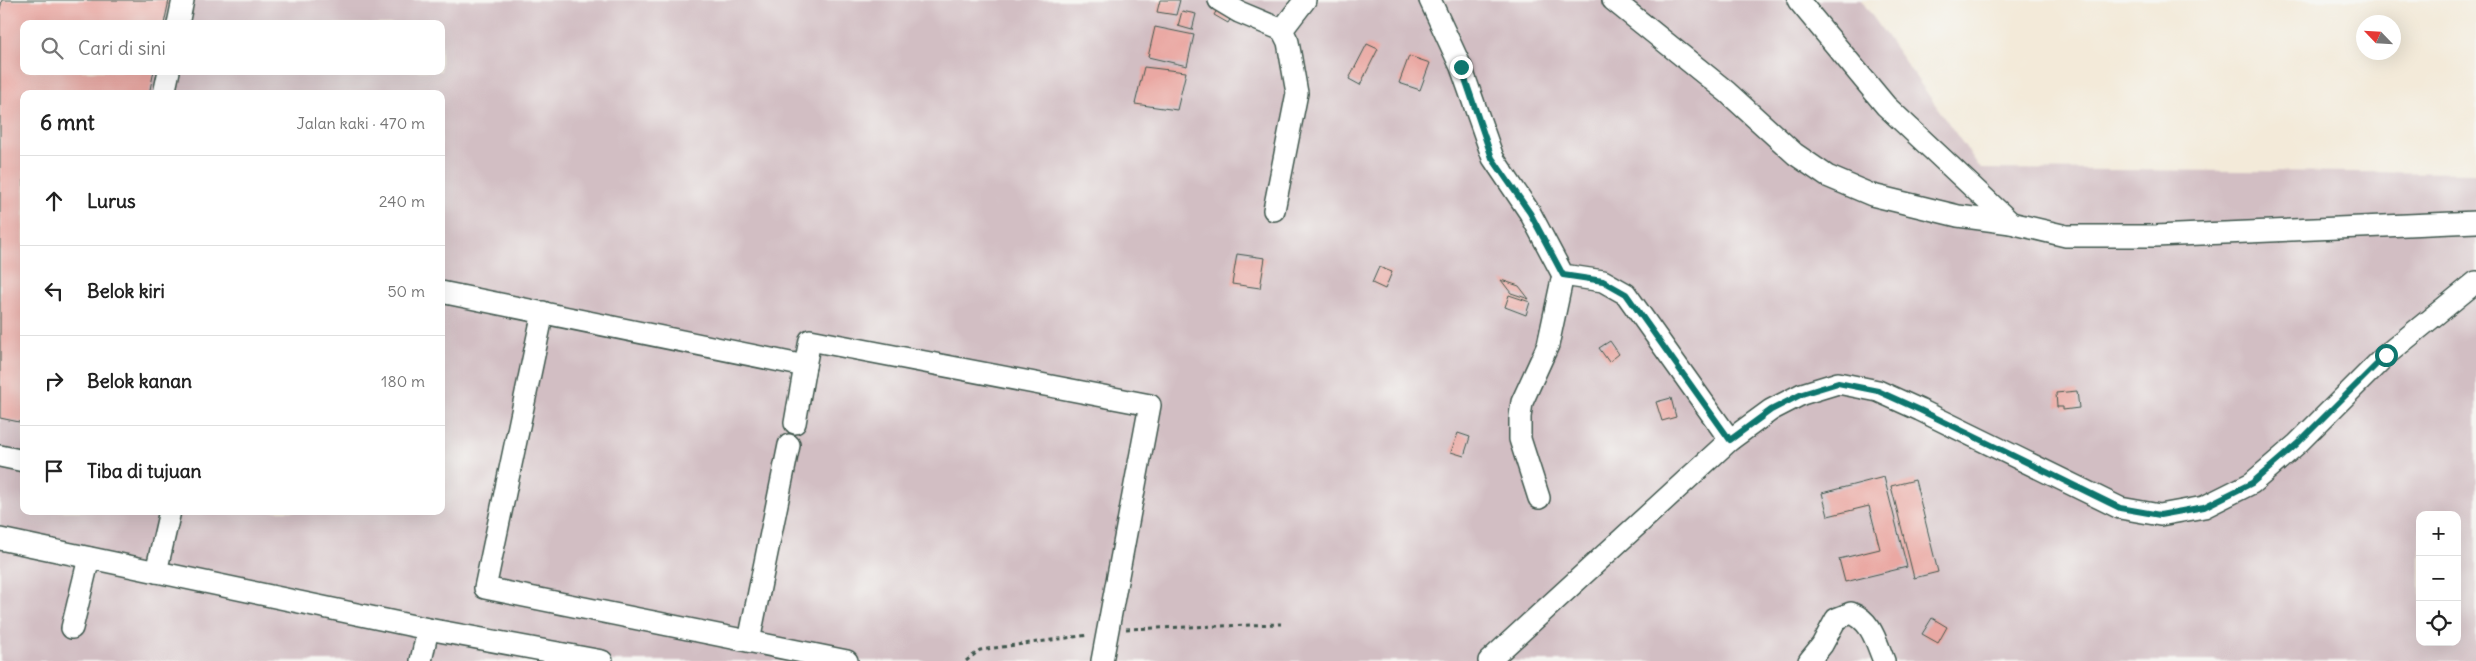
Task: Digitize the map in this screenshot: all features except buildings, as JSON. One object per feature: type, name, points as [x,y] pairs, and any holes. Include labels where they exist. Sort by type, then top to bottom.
[{"type":"street","points":[[179,20],[183,0]]},
{"type":"street","points":[[1219,0],[1239,12],[1282,30],[1288,42],[1297,93],[1274,210]]},
{"type":"street","points":[[1282,30],[1306,0]]},
{"type":"street","points":[[1430,0],[1461,67],[1492,158],[1530,213],[1563,275],[1548,345],[1522,402],[1520,417],[1520,439],[1539,498]]},
{"type":"street","points":[[1612,0],[1727,92],[1795,154],[1827,176],[1872,195],[1958,216],[2010,223],[2066,236],[2154,236],[2476,222]]},
{"type":"street","points":[[1798,0],[1886,106],[2010,223]]},
{"type":"street","points":[[165,90],[168,75]]},
{"type":"street","points":[[1563,275],[1603,281],[1626,294],[1730,440]]},
{"type":"street","points":[[1489,661],[1730,440],[1778,406],[1802,394],[1838,383],[1878,391],[2120,508],[2160,515],[2204,507],[2252,483],[2297,444],[2386,355],[2476,282]]},
{"type":"street","points":[[445,293],[805,366]]},
{"type":"street","points":[[543,312],[486,588],[847,661]]},
{"type":"street","points":[[795,424],[810,340],[1150,405],[1102,661]]},
{"type":"street","points":[[748,641],[789,445]]},
{"type":"street","points":[[0,456],[20,460]]},
{"type":"street","points":[[156,572],[169,515]]},
{"type":"street","points":[[0,539],[428,629],[602,661]]},
{"type":"street","points":[[72,628],[89,558]]},
{"type":"street","points":[[1809,661],[1822,645],[1836,620],[1851,613],[1861,617],[1868,624],[1884,661]]},
{"type":"street","points":[[421,661],[428,629]]},
{"type":"shaded area","points":[[0,0],[1861,0],[1981,169],[2476,173],[2476,661],[0,661]]},
{"type":"route","points":[[1461,67],[1492,158],[1530,213],[1549,252],[1563,275],[1603,281],[1626,294],[1730,440],[1771,410],[1802,394],[1838,383],[1878,391],[2120,508],[2160,515],[2204,507],[2252,483],[2297,444],[2386,355]]}]
